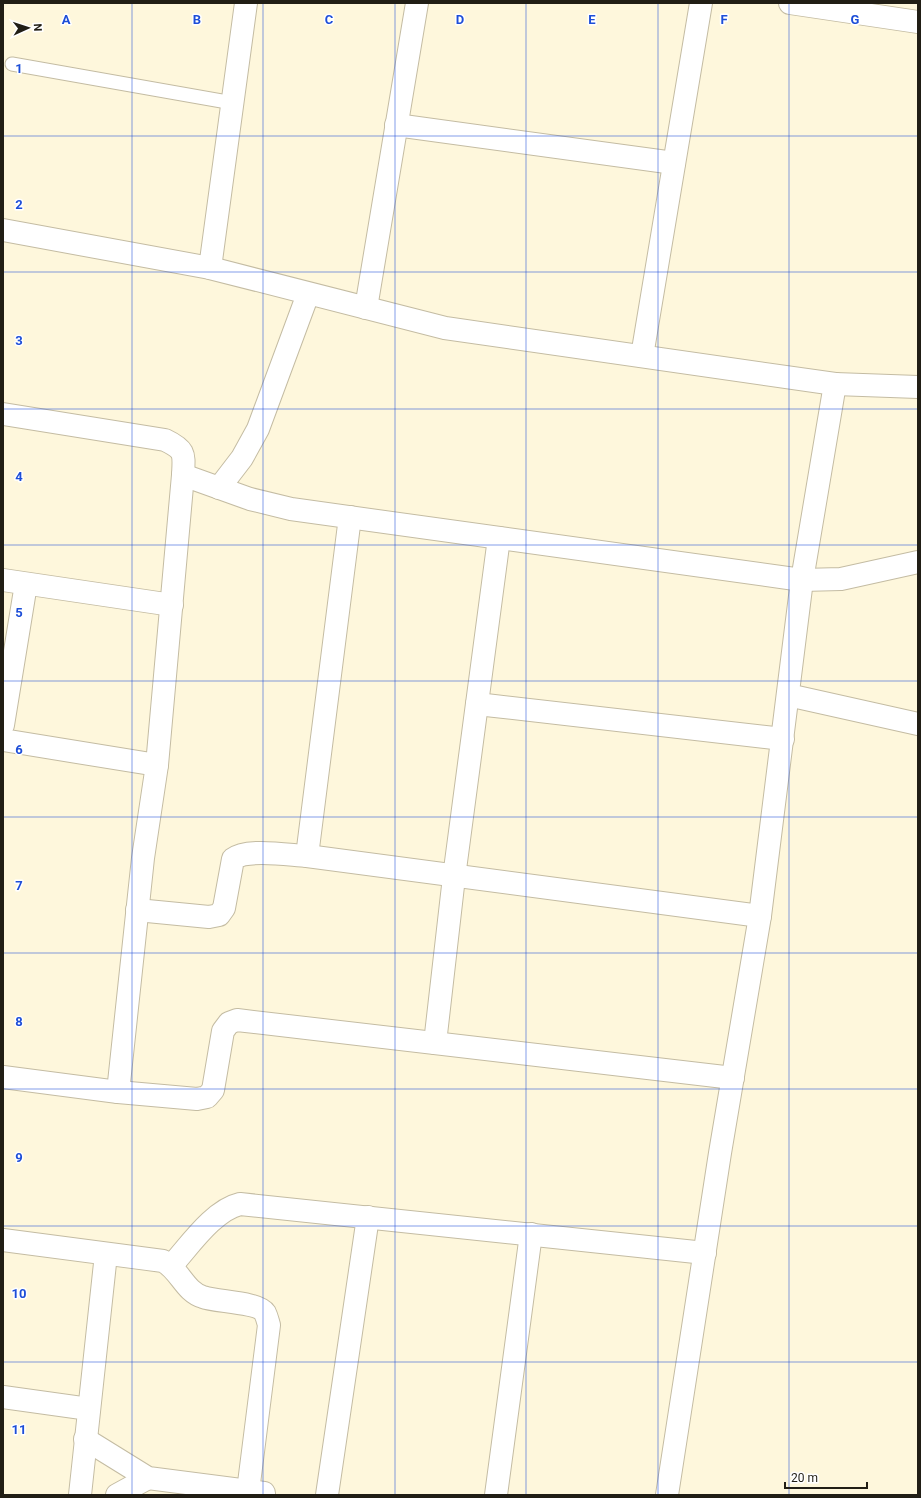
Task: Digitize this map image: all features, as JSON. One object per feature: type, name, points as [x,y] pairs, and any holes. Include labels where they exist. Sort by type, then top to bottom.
[{"type":"street","points":[[210,268],[246,3]]},
{"type":"street","points":[[366,308],[417,3]]},
{"type":"street","points":[[642,356],[701,3]]},
{"type":"street","points":[[790,3],[836,6],[918,22]]},
{"type":"street","points":[[396,125],[674,163]]},
{"type":"street","points":[[3,230],[210,268],[444,328],[835,384],[918,387]]},
{"type":"street","points":[[219,488],[242,458],[258,429],[308,294]]},
{"type":"street","points":[[667,1495],[760,916],[802,580],[835,384]]},
{"type":"street","points":[[3,414],[165,440],[179,447],[184,454],[184,475],[157,765],[143,858],[118,1092]]},
{"type":"street","points":[[184,475],[250,499],[291,510],[802,580],[841,579],[918,562]]},
{"type":"street","points":[[307,856],[350,517]]},
{"type":"street","points":[[435,1043],[454,877],[500,538]]},
{"type":"street","points":[[3,580],[172,606]]},
{"type":"street","points":[[3,725],[26,584]]},
{"type":"street","points":[[788,695],[918,724]]},
{"type":"street","points":[[477,704],[783,739]]},
{"type":"street","points":[[3,740],[157,765]]},
{"type":"street","points":[[137,910],[209,917],[219,914],[224,908],[233,859],[238,855],[250,853],[307,856],[454,877],[760,916]]},
{"type":"street","points":[[3,1077],[118,1092],[197,1099],[206,1097],[212,1090],[223,1031],[229,1023],[237,1020],[733,1078]]},
{"type":"street","points":[[172,1265],[218,1214],[229,1206],[240,1204],[705,1253]]},
{"type":"street","points":[[327,1495],[368,1217]]},
{"type":"street","points":[[496,1495],[530,1234]]},
{"type":"street","points":[[3,1240],[163,1261],[172,1265],[192,1292],[203,1297],[256,1307],[264,1313],[267,1319],[269,1325],[264,1494],[148,1478],[85,1439]]},
{"type":"street","points":[[80,1495],[106,1254]]},
{"type":"street","points":[[3,1397],[89,1409]]},
{"type":"street","points":[[117,1495],[148,1478]]},
{"type":"lane","points":[[12,64],[233,103]]}]
